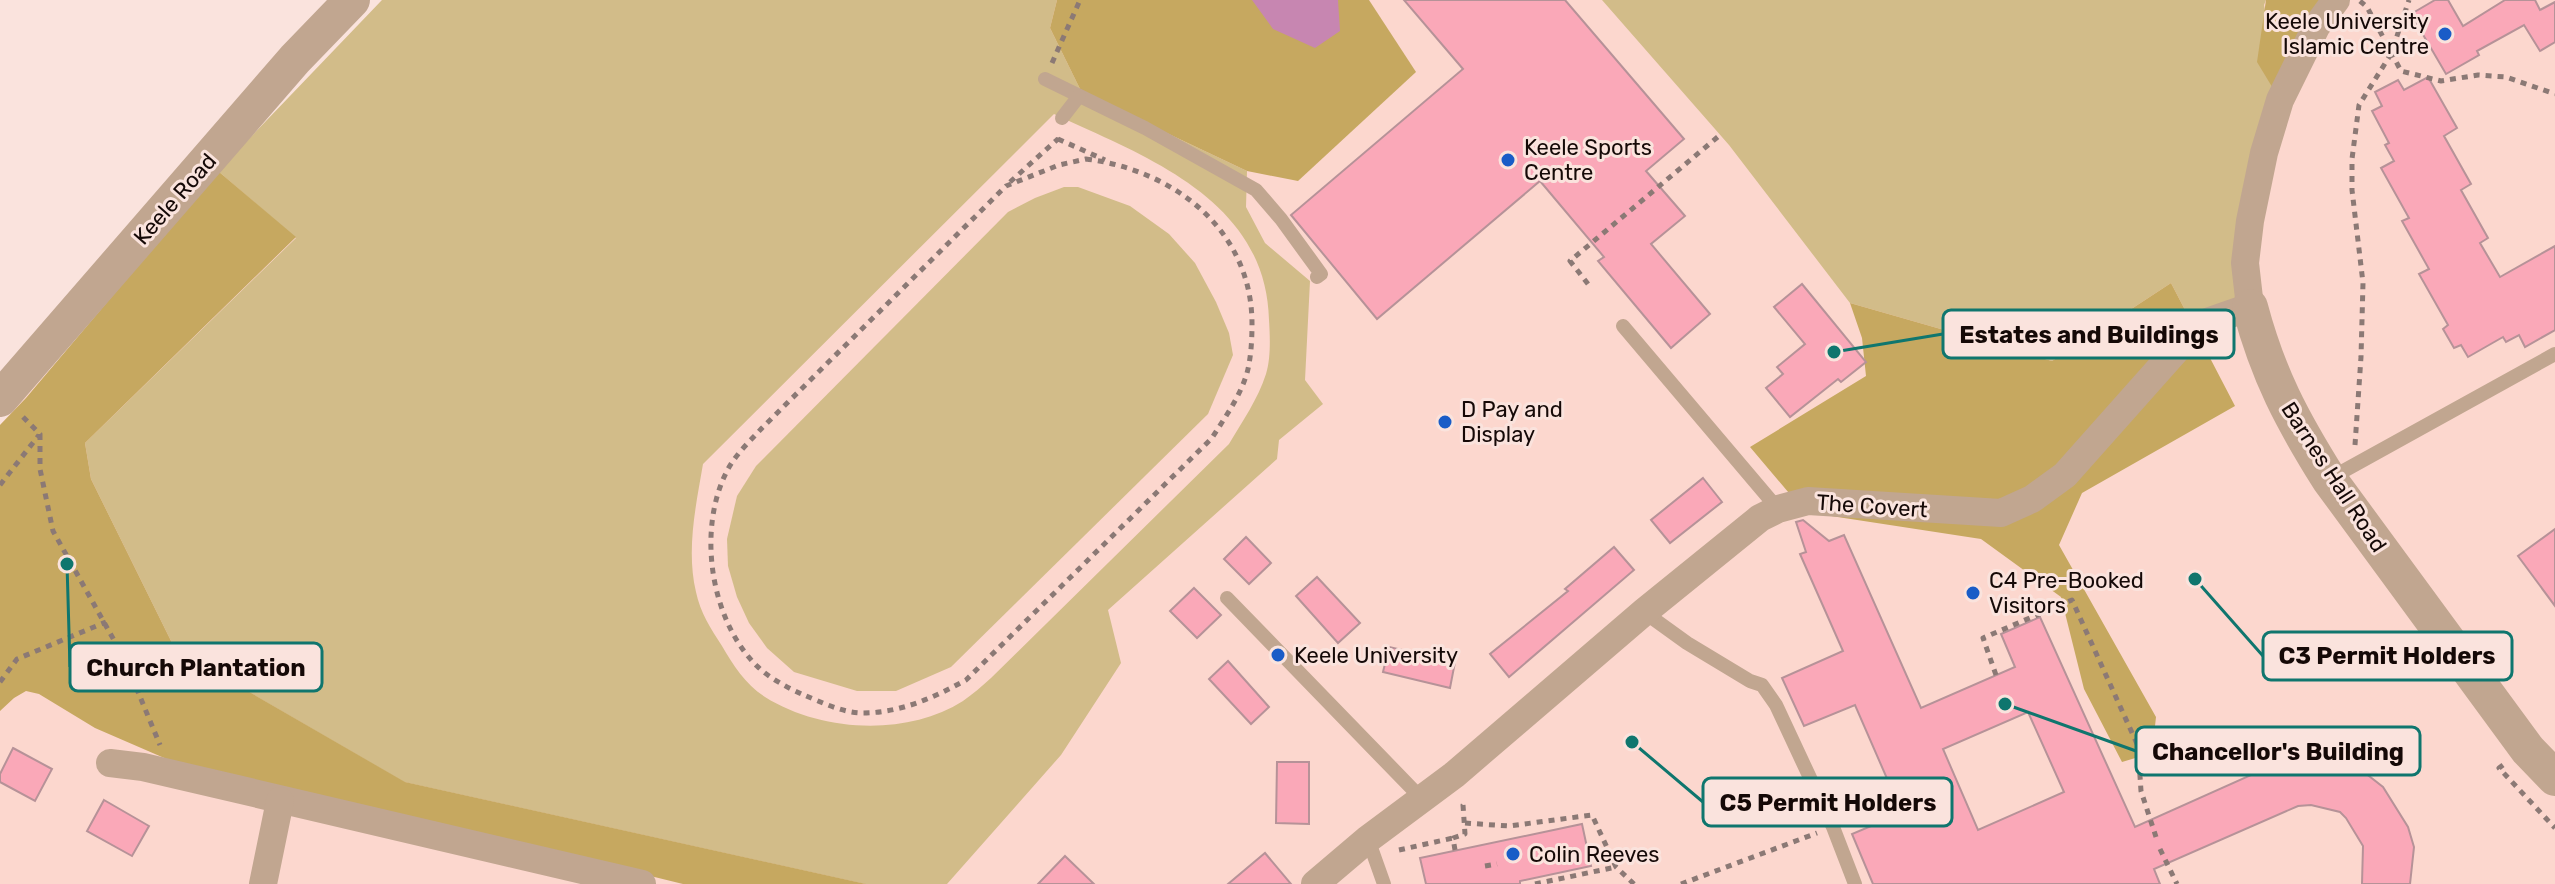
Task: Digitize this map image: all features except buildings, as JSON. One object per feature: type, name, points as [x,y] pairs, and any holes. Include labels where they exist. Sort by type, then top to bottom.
[{"type":"street","name":"Keele Road","points":[[0,399],[295,59],[352,0]]},
{"type":"street","name":"Barnes Hall Road","points":[[2336,0],[2316,27],[2280,100],[2264,153],[2245,263],[2250,307],[2260,344],[2274,382],[2300,433],[2344,472],[2379,551],[2528,750],[2555,778]]},
{"type":"street","name":"The Covert","points":[[1315,884],[1368,839],[1423,800],[1746,528],[1778,509],[1808,501],[2001,513],[2032,499],[2065,475],[2186,339],[2210,321],[2250,307]]},
{"type":"street","points":[[110,763],[143,767],[642,884]]},
{"type":"street","points":[[263,884],[280,801]]},
{"type":"lane","points":[[1045,79],[1145,128],[1256,190],[1321,274],[1317,277]]},
{"type":"lane","points":[[1062,118],[1079,96]]},
{"type":"lane","points":[[1623,326],[1778,509]]},
{"type":"lane","points":[[2344,472],[2555,354]]},
{"type":"lane","points":[[1227,598],[1423,800]]},
{"type":"lane","points":[[1644,612],[1687,643],[1762,685],[1776,705],[1833,827],[1855,884]]},
{"type":"lane","points":[[1368,839],[1384,884]]},
{"type":"path","points":[[1045,79],[1080,0]]},
{"type":"path","points":[[2359,0],[2367,7],[2401,71],[2441,81],[2478,75],[2506,77],[2555,94]]},
{"type":"path","points":[[2344,472],[2355,456],[2361,357],[2363,283],[2352,190],[2352,159],[2359,105],[2391,54],[2409,0]]},
{"type":"path","points":[[1058,139],[1178,191],[1199,206],[1216,225],[1247,277],[1252,304],[1252,337],[1247,372],[1236,399],[1212,438],[966,680],[934,697],[900,709],[859,713],[824,704],[787,688],[757,666],[738,642],[712,580],[711,537],[717,496],[727,470],[745,446],[1006,186],[1058,139],[1062,118]]},
{"type":"path","points":[[1588,284],[1570,261],[1720,135]]},
{"type":"path","points":[[1006,186],[1059,165],[1086,159],[1110,162]]},
{"type":"path","points":[[0,485],[40,434],[40,469],[53,531],[124,658],[172,775]]},
{"type":"path","points":[[1996,675],[1983,638],[2072,600],[2138,746],[2141,791],[2156,837]]},
{"type":"path","points":[[0,682],[17,659],[106,622]]},
{"type":"path","points":[[2499,768],[2555,828]]},
{"type":"path","points":[[1398,850],[1465,834],[1463,805],[1469,797]]},
{"type":"path","points":[[1465,823],[1509,826],[1592,815],[1616,867],[1634,884]]},
{"type":"path","points":[[1681,884],[1833,827]]},
{"type":"path","points":[[1453,838],[1455,850]]},
{"type":"path","points":[[2160,849],[2177,884]]},
{"type":"path","points":[[1485,866],[1497,864]]},
{"type":"path","points":[[1535,884],[1616,867]]},
{"type":"shaded area","name":"Keele University","points":[[382,0],[2555,0],[2555,884],[0,884],[0,425]]},
{"type":"shaded area","points":[[382,0],[1057,0],[1050,28],[1082,93],[1247,171],[1246,207],[1265,243],[1310,281],[1305,380],[1323,404],[1279,440],[1277,459],[1108,610],[1121,663],[1061,755],[947,884],[865,884],[404,782],[175,649],[91,479],[85,443],[296,238],[218,171]],"holes":[[[1054,114],[1126,147],[1195,188],[1224,213],[1247,243],[1263,278],[1269,320],[1269,361],[1259,392],[1229,444],[991,678],[963,701],[940,713],[890,725],[837,723],[787,709],[752,687],[735,667],[710,627],[698,599],[693,576],[692,544],[703,464]]]},
{"type":"shaded area","points":[[1057,0],[1369,0],[1416,72],[1298,181],[1247,171],[1082,93],[1050,28]]},
{"type":"shaded area","points":[[1252,0],[1338,0],[1340,31],[1315,48],[1273,29]]},
{"type":"shaded area","points":[[1602,0],[2266,0],[2264,5],[2280,100],[2250,307],[2196,331],[2171,283],[2052,361],[1850,303],[1729,145]]},
{"type":"shaded area","points":[[2266,0],[2325,0],[2280,100],[2257,62]]},
{"type":"shaded area","points":[[218,171],[296,237],[85,443],[91,479],[175,649],[405,782],[866,884],[683,884],[185,767],[95,728],[39,694],[26,691],[0,711],[0,425]]},
{"type":"shaded area","points":[[1064,187],[1078,187],[1130,206],[1169,234],[1195,263],[1229,333],[1233,355],[1208,414],[951,667],[896,691],[857,691],[794,672],[767,648],[749,623],[737,597],[728,566],[727,539],[737,496],[756,466],[1008,212]]},
{"type":"shaded area","points":[[2171,283],[2235,406],[2082,493],[2059,545],[2156,717],[2152,753],[2122,762],[2084,689],[2061,597],[1981,539],[1805,512],[1750,447],[1866,376],[1862,338],[1850,303],[2052,361]]},
{"type":"place","name":"Keele University Islamic Centre","points":[[2445,34]]},
{"type":"place","name":"Keele Sports Centre","points":[[1508,160]]},
{"type":"place","name":"Estates and Buildings","points":[[1834,352]]},
{"type":"place","name":"D Pay and Display","points":[[1445,422]]},
{"type":"place","name":"Church Plantation","points":[[67,564]]},
{"type":"place","name":"C3 Permit Holders","points":[[2195,579]]},
{"type":"place","name":"C4 Pre-Booked Visitors","points":[[1973,593]]},
{"type":"place","name":"Keele University","points":[[1278,655]]},
{"type":"place","name":"Chancellor's Building","points":[[2005,704]]},
{"type":"place","name":"C5 Permit Holders","points":[[1632,742]]},
{"type":"place","name":"Colin Reeves","points":[[1513,854]]}]
